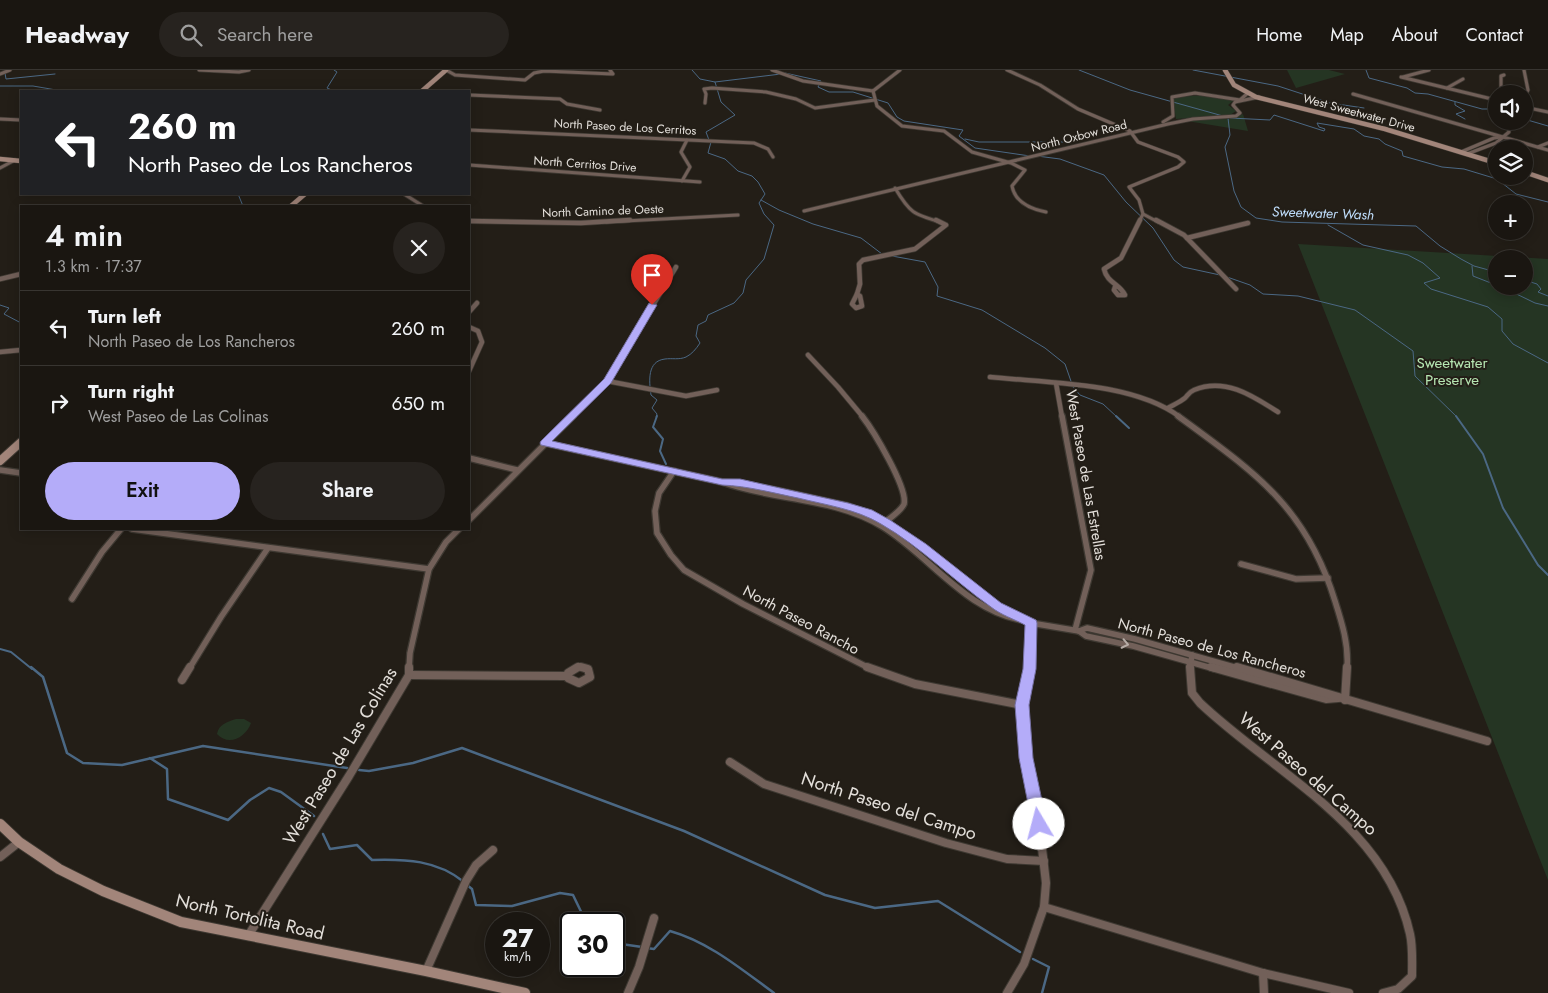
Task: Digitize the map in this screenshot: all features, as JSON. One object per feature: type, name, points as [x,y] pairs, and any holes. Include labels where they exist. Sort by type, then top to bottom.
[{"type":"street","points":[[0,74],[10,70]]},
{"type":"street","points":[[199,70],[239,72],[249,70]]},
{"type":"street","points":[[423,90],[446,70],[455,75],[525,80],[534,73],[544,71],[613,74],[610,70]]},
{"type":"street","points":[[772,70],[803,81],[873,92],[900,70]]},
{"type":"street","points":[[1007,70],[1040,85],[1078,109],[1129,132],[1138,142],[1178,157],[1184,162],[1129,186],[1139,200],[1143,214],[1121,258],[1104,269],[1104,272],[1115,287]]},
{"type":"street","name":"West Sweetwater Drive","points":[[1225,70],[1234,85],[1259,98],[1385,129],[1488,161]]},
{"type":"street","points":[[1429,70],[1402,77],[1487,98]]},
{"type":"street","points":[[1524,70],[1527,85]]},
{"type":"street","points":[[1502,85],[1501,76],[1504,75]]},
{"type":"street","points":[[1447,88],[1463,79]]},
{"type":"street","points":[[705,103],[706,94],[704,89],[712,88],[766,92],[796,99],[815,108],[875,100]]},
{"type":"street","points":[[873,92],[877,106],[902,126],[949,132],[966,148],[1001,161],[1013,162],[1024,170],[1012,186],[1012,192],[1028,208],[1046,212]]},
{"type":"street","name":"North Oxbow Road","points":[[895,188],[1013,162],[1129,132],[1171,119],[1173,116],[1171,100],[1172,97],[1178,95],[1195,93],[1240,100],[1248,93]]},
{"type":"street","points":[[1353,94],[1548,150]]},
{"type":"street","points":[[470,95],[560,99],[572,105],[600,110]]},
{"type":"street","name":"North Oxbow Road","points":[[804,211],[1001,161],[1129,132],[1185,121],[1236,116],[1240,114],[1239,110],[1233,105],[1235,102],[1259,98]]},
{"type":"street","points":[[1533,109],[1548,112]]},
{"type":"street","points":[[0,118],[20,120]]},
{"type":"street","name":"North Paseo de Los Cerritos","points":[[470,130],[754,143],[768,147],[772,157]]},
{"type":"street","points":[[1466,154],[1502,138],[1509,132],[1509,130]]},
{"type":"street","points":[[1461,152],[1494,138],[1502,138]]},
{"type":"street","points":[[682,181],[690,167],[681,152],[687,140]]},
{"type":"street","points":[[1538,147],[1548,143]]},
{"type":"street","points":[[0,159],[20,160]]},
{"type":"street","points":[[0,168],[15,160]]},
{"type":"street","name":"North Cerritos Drive","points":[[470,165],[700,182]]},
{"type":"street","points":[[1533,175],[1548,180]]},
{"type":"street","points":[[857,294],[860,264],[863,260],[915,249],[946,225],[945,223],[916,214],[906,206],[895,188]]},
{"type":"street","points":[[292,205],[304,195]]},
{"type":"street","points":[[406,195],[421,205]]},
{"type":"street","points":[[1143,214],[1187,238],[1236,289]]},
{"type":"street","name":"North Camino de Oeste","points":[[470,221],[581,223],[738,215]]},
{"type":"street","points":[[1187,238],[1248,223]]},
{"type":"street","points":[[470,519],[608,380],[676,267]]},
{"type":"street","points":[[0,279],[20,274]]},
{"type":"street","points":[[470,311],[477,302]]},
{"type":"street","points":[[470,327],[478,331],[482,342],[470,369]]},
{"type":"street","points":[[0,352],[20,350]]},
{"type":"street","points":[[808,355],[829,376],[863,418],[882,447],[905,498],[903,507],[883,524]]},
{"type":"street","points":[[990,377],[1113,389],[1168,408],[1250,469],[1267,485],[1309,538],[1328,578],[1344,630],[1348,659],[1341,699]]},
{"type":"street","points":[[608,380],[686,396],[718,390]]},
{"type":"street","name":"West Paseo de Las Estrellas","points":[[1056,383],[1091,570],[1077,630]]},
{"type":"street","points":[[1168,408],[1185,398],[1191,391],[1206,386],[1217,386],[1233,388],[1250,394],[1278,412]]},
{"type":"street","points":[[0,461],[20,443]]},
{"type":"street","name":"North Paseo de Los Rancheros","points":[[545,443],[722,482],[736,487],[849,513],[883,524],[980,604],[1003,617],[1017,622],[1029,622],[1077,630],[1086,636],[1191,658],[1326,698],[1341,699],[1487,741]]},
{"type":"street","points":[[470,458],[517,470]]},
{"type":"street","points":[[0,470],[20,473]]},
{"type":"street","name":"North Paseo Rancho","points":[[674,471],[659,493],[655,511],[657,533],[671,555],[684,570],[743,604],[863,666],[915,684],[1022,705]]},
{"type":"street","points":[[72,599],[102,552],[120,530]]},
{"type":"street","points":[[139,530],[429,569]]},
{"type":"street","name":"West Paseo de Las Colinas","points":[[248,937],[349,776],[409,675],[410,653],[429,569],[446,542],[458,530]]},
{"type":"street","points":[[182,680],[220,617],[268,548]]},
{"type":"street","points":[[1242,564],[1296,580],[1328,578]]},
{"type":"street","points":[[1007,993],[1024,964],[1044,907],[1046,883],[1037,806],[1026,758],[1022,705],[1030,669],[1029,622]]},
{"type":"street","name":"West Paseo del Campo","points":[[1191,658],[1192,689],[1196,698],[1354,832],[1376,855],[1391,878],[1400,898],[1414,953],[1412,976],[1398,989],[1383,993]]},
{"type":"street","points":[[409,675],[567,676]]},
{"type":"street","name":"North Paseo del Campo","points":[[730,762],[764,784],[946,843],[1007,859],[1044,861]]},
{"type":"street","name":"North Tortolita Road","points":[[0,824],[19,842],[59,869],[103,891],[182,922],[525,993]]},
{"type":"street","points":[[0,857],[19,842]]},
{"type":"street","points":[[426,971],[466,881],[476,865],[493,850]]},
{"type":"street","points":[[1044,907],[1263,973],[1349,993]]},
{"type":"street","points":[[628,993],[639,967],[654,918]]},
{"type":"street","points":[[1263,973],[1264,993]]},
{"type":"green space","points":[[1287,70],[1329,70],[1345,74],[1296,88]]},
{"type":"green space","points":[[1207,95],[1233,101],[1228,105],[1236,111],[1230,115],[1176,119],[1173,100],[1177,97]]},
{"type":"green space","points":[[1243,114],[1248,131],[1187,121],[1237,117]]},
{"type":"green space","name":"Sweetwater Preserve","points":[[1298,244],[1488,255],[1488,295],[1533,295],[1533,258],[1548,259],[1548,880]]},
{"type":"green space","points":[[244,719],[251,723],[241,736],[237,739],[227,740],[217,734],[227,722]]},
{"type":"waterway","points":[[332,90],[327,88],[337,72],[334,70]]},
{"type":"waterway","points":[[692,70],[700,79],[715,82]]},
{"type":"waterway","name":"Sweetwater Wash","points":[[1079,70],[1130,90],[1223,116]]},
{"type":"waterway","points":[[1193,70],[1278,86],[1330,103],[1364,108]]},
{"type":"waterway","points":[[1366,70],[1369,78],[1407,88],[1415,93],[1428,94],[1488,109]]},
{"type":"waterway","points":[[5,73],[6,79],[55,74]]},
{"type":"waterway","points":[[785,73],[821,81],[818,87],[829,92],[853,92],[888,103],[897,117],[904,121],[963,130],[959,136],[975,148],[1030,156]]},
{"type":"waterway","points":[[715,82],[781,74]]},
{"type":"waterway","points":[[709,140],[706,132],[735,115],[721,102],[715,82]]},
{"type":"waterway","points":[[0,86],[33,86],[56,90]]},
{"type":"waterway","points":[[1455,102],[1455,105],[1465,111],[1456,114],[1465,119]]},
{"type":"waterway","points":[[1230,118],[1270,120],[1274,115],[1324,131],[1325,129],[1319,127],[1317,123],[1354,129],[1364,136],[1379,139],[1385,144],[1402,151],[1403,156],[1442,167],[1464,169],[1497,179],[1516,194],[1548,202]]},
{"type":"waterway","name":"Sweetwater Wash","points":[[1228,118],[1230,135],[1225,147],[1234,191],[1241,207],[1256,218],[1282,222],[1416,226],[1440,246],[1461,259],[1474,266],[1488,270]]},
{"type":"waterway","points":[[1533,122],[1548,126]]},
{"type":"waterway","points":[[965,139],[979,142],[1064,142]]},
{"type":"waterway","points":[[711,142],[708,153],[725,159],[738,171],[752,176],[758,182],[765,194],[761,200]]},
{"type":"waterway","points":[[1037,156],[1060,159],[1104,175],[1126,202],[1153,228],[1174,260],[1183,267],[1220,275]]},
{"type":"waterway","points":[[238,195],[243,205]]},
{"type":"waterway","points":[[656,417],[657,414],[652,408],[657,400],[651,395],[650,384],[652,368],[659,361],[683,358],[690,354],[700,343],[696,336],[698,325],[706,321],[708,315],[734,303],[743,293],[746,280],[764,259],[774,225],[764,214],[759,203],[761,200]]},
{"type":"waterway","points":[[761,200],[779,210],[813,224],[861,238],[882,254]]},
{"type":"waterway","points":[[1328,225],[1363,245],[1408,255],[1423,263],[1440,278],[1424,283],[1431,289],[1488,307],[1502,319],[1502,331],[1513,344],[1548,363]]},
{"type":"waterway","points":[[892,256],[925,262],[938,287],[937,296],[982,310],[1045,348],[1065,364],[1073,387],[1080,395],[1103,404],[1117,417]]},
{"type":"waterway","points":[[1472,266],[1473,276],[1488,282]]},
{"type":"waterway","points":[[1227,277],[1250,285],[1263,294],[1298,296],[1355,310],[1413,351],[1415,376],[1456,416]]},
{"type":"waterway","name":"Sweetwater Wash","points":[[1533,283],[1541,289],[1538,292],[1548,296]]},
{"type":"waterway","points":[[1519,295],[1535,303],[1548,306]]},
{"type":"waterway","points":[[0,305],[9,308],[4,314],[20,322]]},
{"type":"waterway","points":[[657,416],[653,427],[663,439],[660,451],[666,464]]},
{"type":"waterway","points":[[1116,416],[1129,428]]},
{"type":"waterway","points":[[1456,416],[1483,454],[1503,508],[1538,565],[1548,575]]},
{"type":"waterway","points":[[0,649],[11,652],[32,669]]},
{"type":"waterway","points":[[31,667],[43,677],[67,753],[83,763],[122,765],[150,758]]},
{"type":"waterway","points":[[150,758],[203,746],[347,768]]},
{"type":"waterway","points":[[359,770],[369,771],[413,763],[462,748],[684,831],[825,895],[875,908],[938,901],[1020,952]]},
{"type":"waterway","points":[[150,758],[167,769],[168,799],[228,820],[250,800],[269,788],[281,792],[314,816]]},
{"type":"waterway","points":[[323,834],[330,849],[357,845],[372,860],[421,862],[443,869],[464,882]]},
{"type":"waterway","points":[[467,885],[472,889],[476,905],[512,906],[560,893],[573,895],[581,912]]},
{"type":"waterway","points":[[647,948],[654,949],[670,931],[711,949],[774,993]]},
{"type":"waterway","points":[[625,945],[642,947]]},
{"type":"waterway","points":[[1033,959],[1049,967],[1042,993]]},
{"type":"route","points":[[652,305],[608,380],[545,443],[722,482],[740,483],[780,491],[848,506],[868,513],[886,522],[922,547],[997,606],[1017,614],[1031,623],[1030,669],[1022,705],[1026,758],[1037,806],[1039,824]]}]
